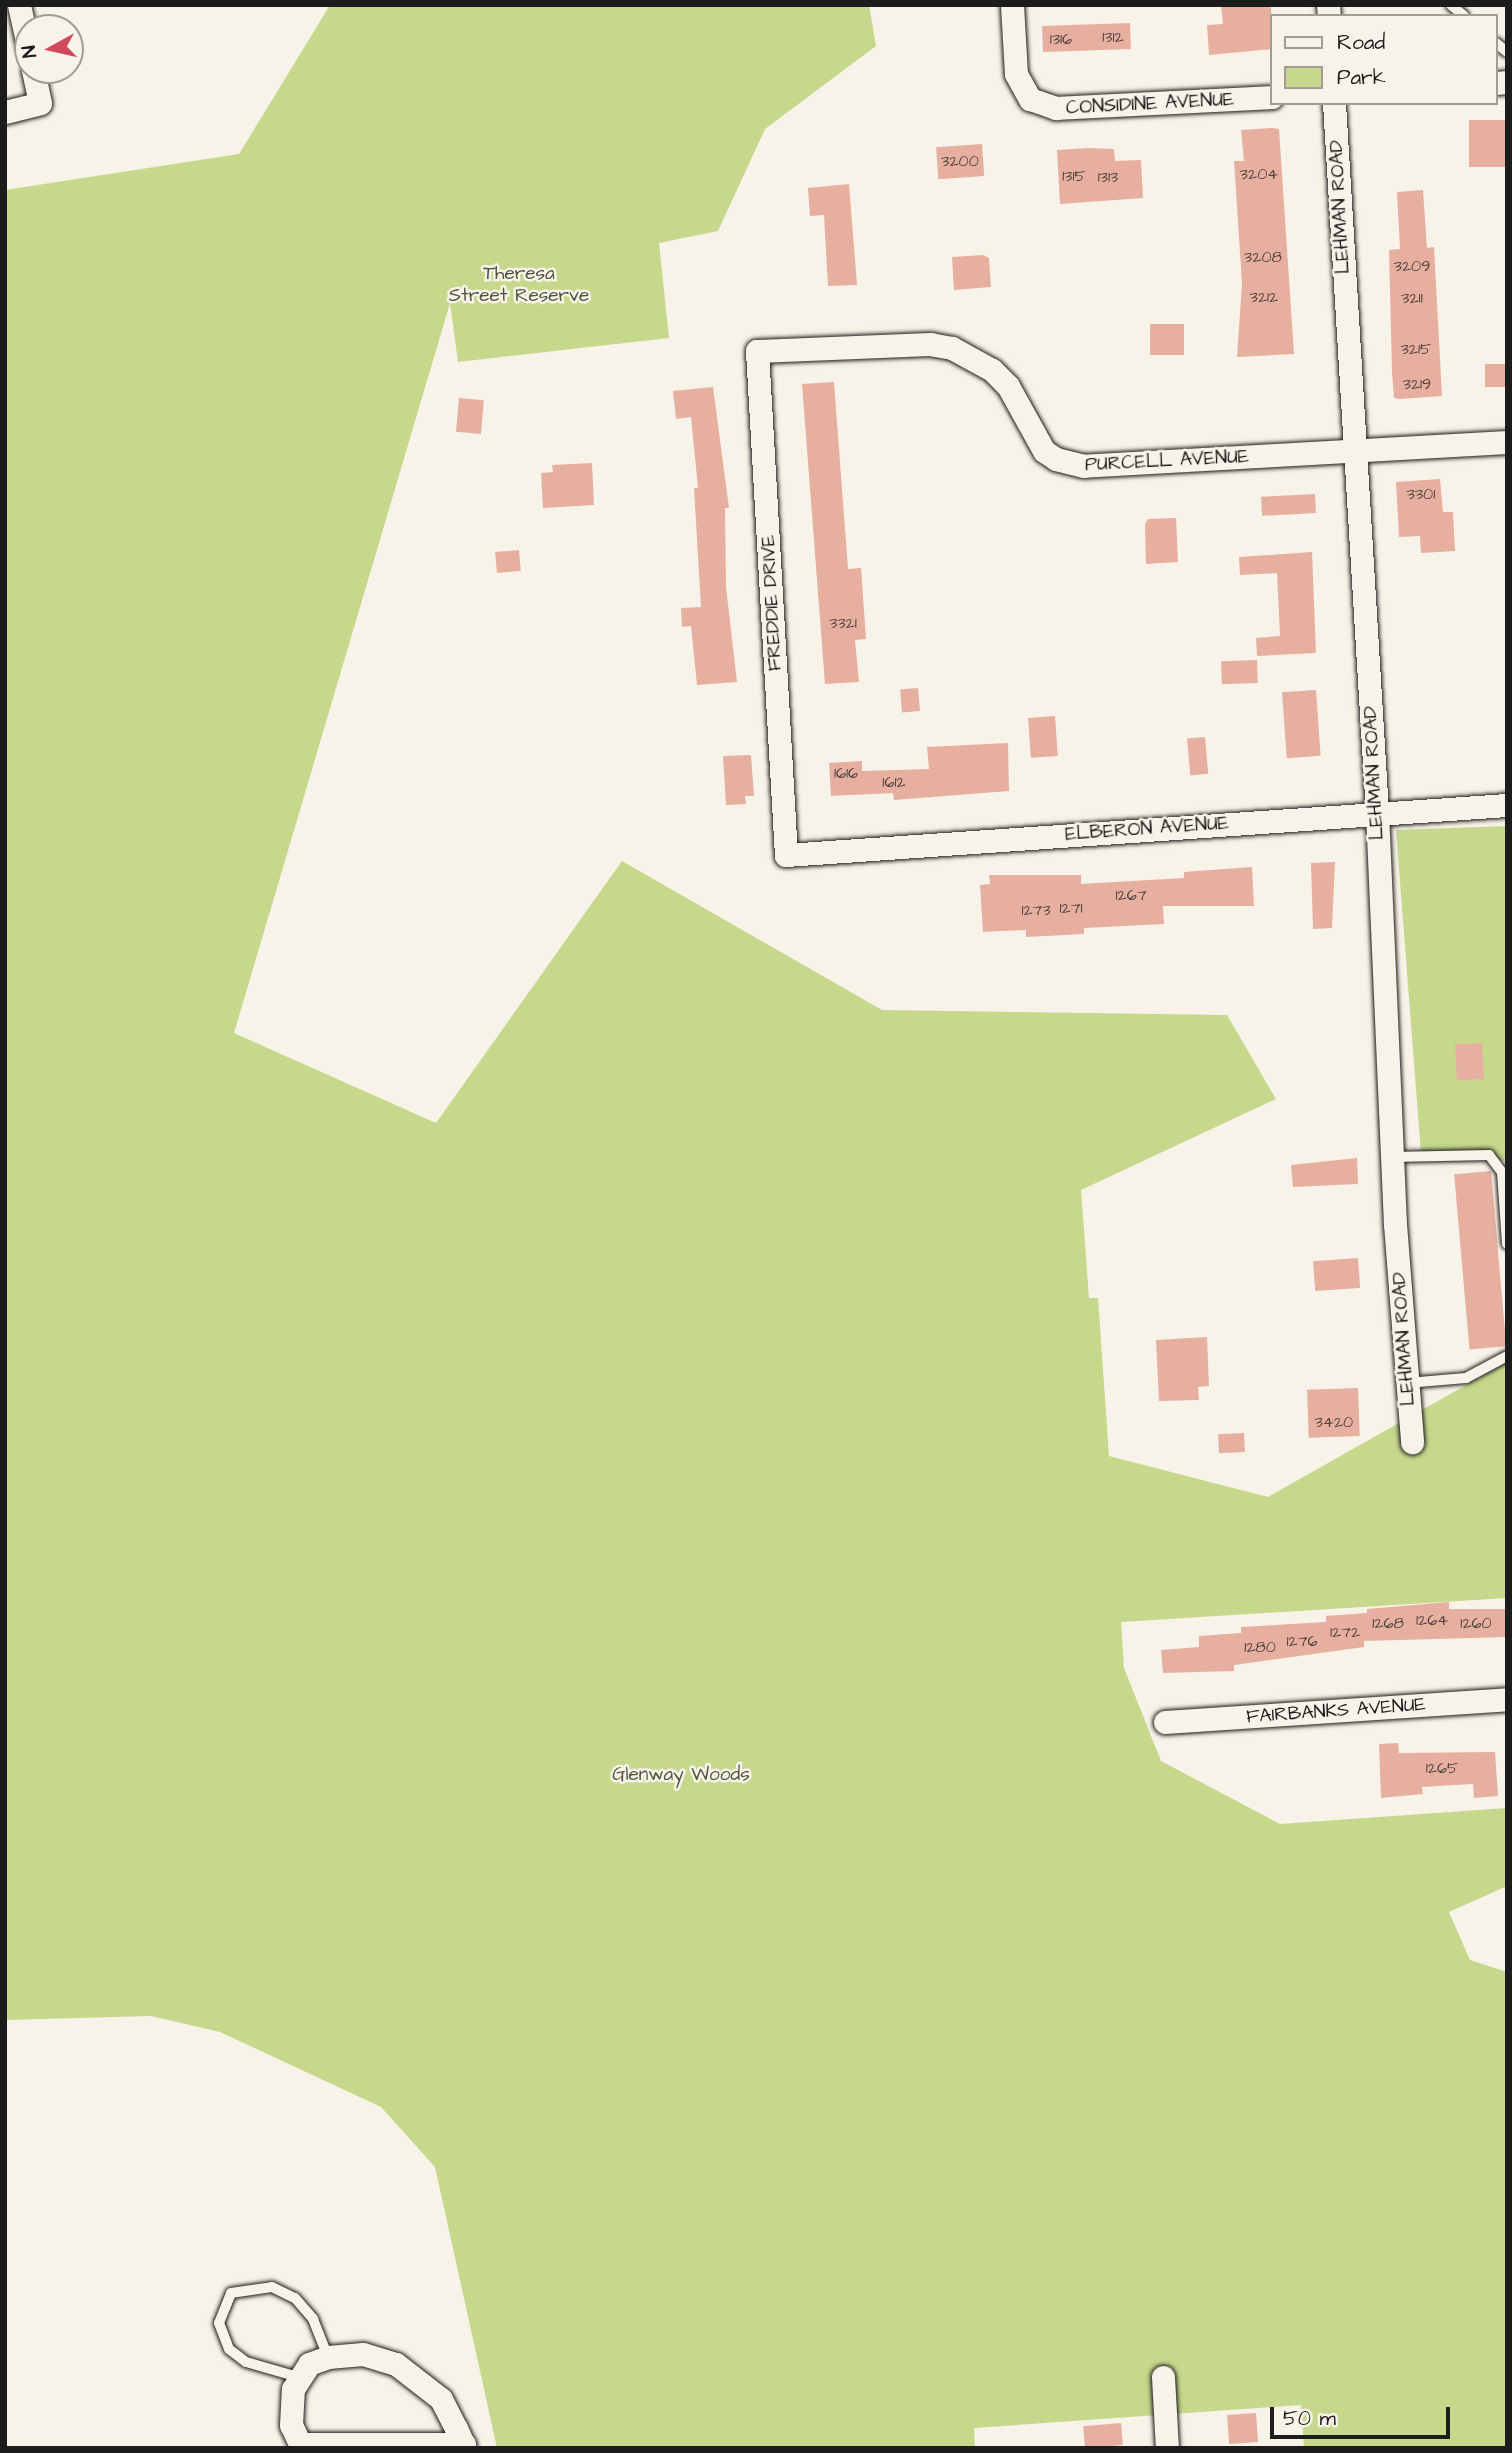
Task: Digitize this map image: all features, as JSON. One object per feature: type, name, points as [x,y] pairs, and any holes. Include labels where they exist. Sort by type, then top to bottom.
[{"type":"street","name":"CONSIDINE AVENUE","points":[[1012,5],[1016,74],[1030,99],[1056,108],[1270,97]]},
{"type":"street","points":[[5,112],[40,103],[36,84]]},
{"type":"street","name":"LEHMAN ROAD","points":[[1334,105],[1377,812],[1392,1157],[1412,1443]]},
{"type":"street","name":"PURCELL AVENUE","points":[[757,351],[930,344],[952,348],[992,370],[1021,405],[1044,450],[1070,464],[1354,452],[1507,442]]},
{"type":"street","name":"FREDDIE DRIVE","points":[[757,351],[786,855]]},
{"type":"street","name":"ELBERON AVENUE","points":[[786,855],[1507,805]]},
{"type":"street","name":"FAIRBANKS AVENUE","points":[[1165,1722],[1507,1699]]},
{"type":"street","points":[[363,2354],[419,2377],[441,2399],[454,2446],[300,2444],[291,2425],[298,2377],[309,2364],[328,2357],[363,2354]]},
{"type":"street","points":[[1163,2377],[1167,2448]]},
{"type":"lane","points":[[1392,1157],[1489,1155],[1502,1172],[1507,1244]]},
{"type":"lane","points":[[1407,1384],[1466,1378],[1507,1356]]},
{"type":"lane","points":[[298,2377],[246,2362],[229,2349],[219,2323],[232,2292],[272,2287],[295,2298],[313,2319],[328,2357]]},
{"type":"green space","points":[[330,5],[869,5],[876,46],[765,129],[718,231],[659,243],[669,338],[458,362],[450,303],[234,1033],[436,1123],[622,861],[882,1010],[1227,1015],[1276,1099],[1081,1190],[1089,1298],[1098,1298],[1109,1456],[1268,1497],[1507,1362],[1507,1598],[1121,1622],[1124,1668],[1161,1761],[1280,1824],[1507,1808],[1507,1886],[1449,1912],[1470,1960],[1507,1972],[1507,2448],[1304,2448],[1301,2405],[974,2428],[975,2448],[497,2448],[435,2167],[381,2107],[220,2032],[151,2016],[5,2020],[5,190],[239,154]]},
{"type":"green space","points":[[1507,826],[1507,1161],[1421,1154],[1396,830]]},
{"type":"building","points":[[1221,5],[1271,5],[1270,49],[1209,55],[1207,25],[1223,24]]},
{"type":"building","points":[[1130,23],[1131,49],[1043,52],[1042,26]]},
{"type":"building","points":[[1469,120],[1507,120],[1507,167],[1469,167]]},
{"type":"building","points":[[1279,129],[1294,354],[1237,357],[1242,283],[1234,161],[1244,161],[1241,130]]},
{"type":"building","points":[[982,144],[984,176],[938,179],[936,147]]},
{"type":"building","points":[[1114,149],[1115,161],[1141,160],[1143,198],[1060,204],[1057,150]]},
{"type":"building","points":[[849,184],[857,285],[828,286],[824,215],[810,216],[808,188]]},
{"type":"building","points":[[1423,190],[1427,248],[1434,247],[1442,396],[1399,399],[1394,398],[1392,372],[1389,250],[1400,249],[1397,192]]},
{"type":"building","points":[[983,255],[989,258],[991,287],[954,290],[952,257]]},
{"type":"building","points":[[1150,324],[1184,324],[1184,355],[1150,355]]},
{"type":"building","points":[[1485,364],[1507,364],[1507,387],[1485,387]]},
{"type":"building","points":[[834,382],[848,569],[861,568],[866,639],[855,640],[859,682],[825,684],[802,384]]},
{"type":"building","points":[[713,387],[729,508],[725,508],[726,587],[737,682],[697,685],[691,626],[682,627],[681,608],[701,607],[694,488],[698,488],[691,417],[676,419],[673,391]]},
{"type":"building","points":[[459,398],[484,400],[481,434],[456,432]]},
{"type":"building","points":[[592,463],[594,505],[543,508],[541,473],[553,472],[552,465]]},
{"type":"building","points":[[1440,479],[1443,512],[1453,512],[1455,551],[1421,553],[1420,536],[1399,537],[1396,482]]},
{"type":"building","points":[[1315,494],[1316,513],[1262,516],[1261,497]]},
{"type":"building","points":[[1176,518],[1178,562],[1146,564],[1145,524],[1148,519]]},
{"type":"building","points":[[519,550],[521,571],[497,573],[495,552]]},
{"type":"building","points":[[1312,552],[1316,653],[1257,656],[1256,638],[1280,636],[1277,573],[1240,575],[1239,557]]},
{"type":"building","points":[[1257,660],[1258,683],[1222,684],[1221,661]]},
{"type":"building","points":[[918,688],[920,711],[902,712],[900,690]]},
{"type":"building","points":[[1316,690],[1321,756],[1287,758],[1282,692]]},
{"type":"building","points":[[1055,716],[1058,756],[1031,758],[1028,718]]},
{"type":"building","points":[[1205,737],[1208,774],[1190,775],[1187,739]]},
{"type":"building","points":[[1008,743],[1009,791],[894,800],[893,793],[831,796],[829,763],[862,761],[862,771],[929,769],[927,747]]},
{"type":"building","points":[[751,755],[754,796],[745,796],[746,804],[726,805],[723,756]]},
{"type":"building","points":[[1335,862],[1332,928],[1313,929],[1311,863]]},
{"type":"building","points":[[1252,867],[1254,906],[1163,906],[1164,924],[1084,928],[1084,934],[1026,937],[1026,930],[983,932],[980,885],[990,884],[989,875],[1081,875],[1081,884],[1184,878],[1184,872]]},
{"type":"building","points":[[1482,1043],[1484,1079],[1457,1080],[1455,1044]]},
{"type":"building","points":[[1357,1158],[1358,1184],[1293,1187],[1291,1165]]},
{"type":"building","points":[[1491,1171],[1506,1346],[1469,1350],[1454,1174]]},
{"type":"building","points":[[1358,1258],[1360,1288],[1315,1291],[1313,1261]]},
{"type":"building","points":[[1207,1337],[1209,1386],[1198,1387],[1199,1400],[1159,1401],[1156,1340]]},
{"type":"building","points":[[1358,1388],[1360,1436],[1309,1438],[1307,1390]]},
{"type":"building","points":[[1244,1433],[1245,1452],[1219,1453],[1218,1434]]},
{"type":"building","points":[[1449,1602],[1449,1609],[1507,1609],[1507,1637],[1364,1641],[1364,1647],[1234,1665],[1234,1671],[1163,1673],[1161,1650],[1199,1647],[1199,1636],[1241,1633],[1241,1627],[1326,1622],[1326,1616],[1367,1613],[1367,1609]]},
{"type":"building","points":[[1398,1743],[1399,1753],[1495,1752],[1498,1796],[1474,1798],[1473,1784],[1422,1787],[1423,1794],[1381,1798],[1379,1744]]},
{"type":"building","points":[[1256,2413],[1258,2442],[1229,2444],[1227,2415]]},
{"type":"building","points":[[1121,2423],[1123,2445],[1085,2448],[1083,2426]]},
{"type":"park label","name":"Theresa Street Reserve","points":[[519,285]]},
{"type":"park label","name":"Glenway Woods","points":[[681,1775]]}]
